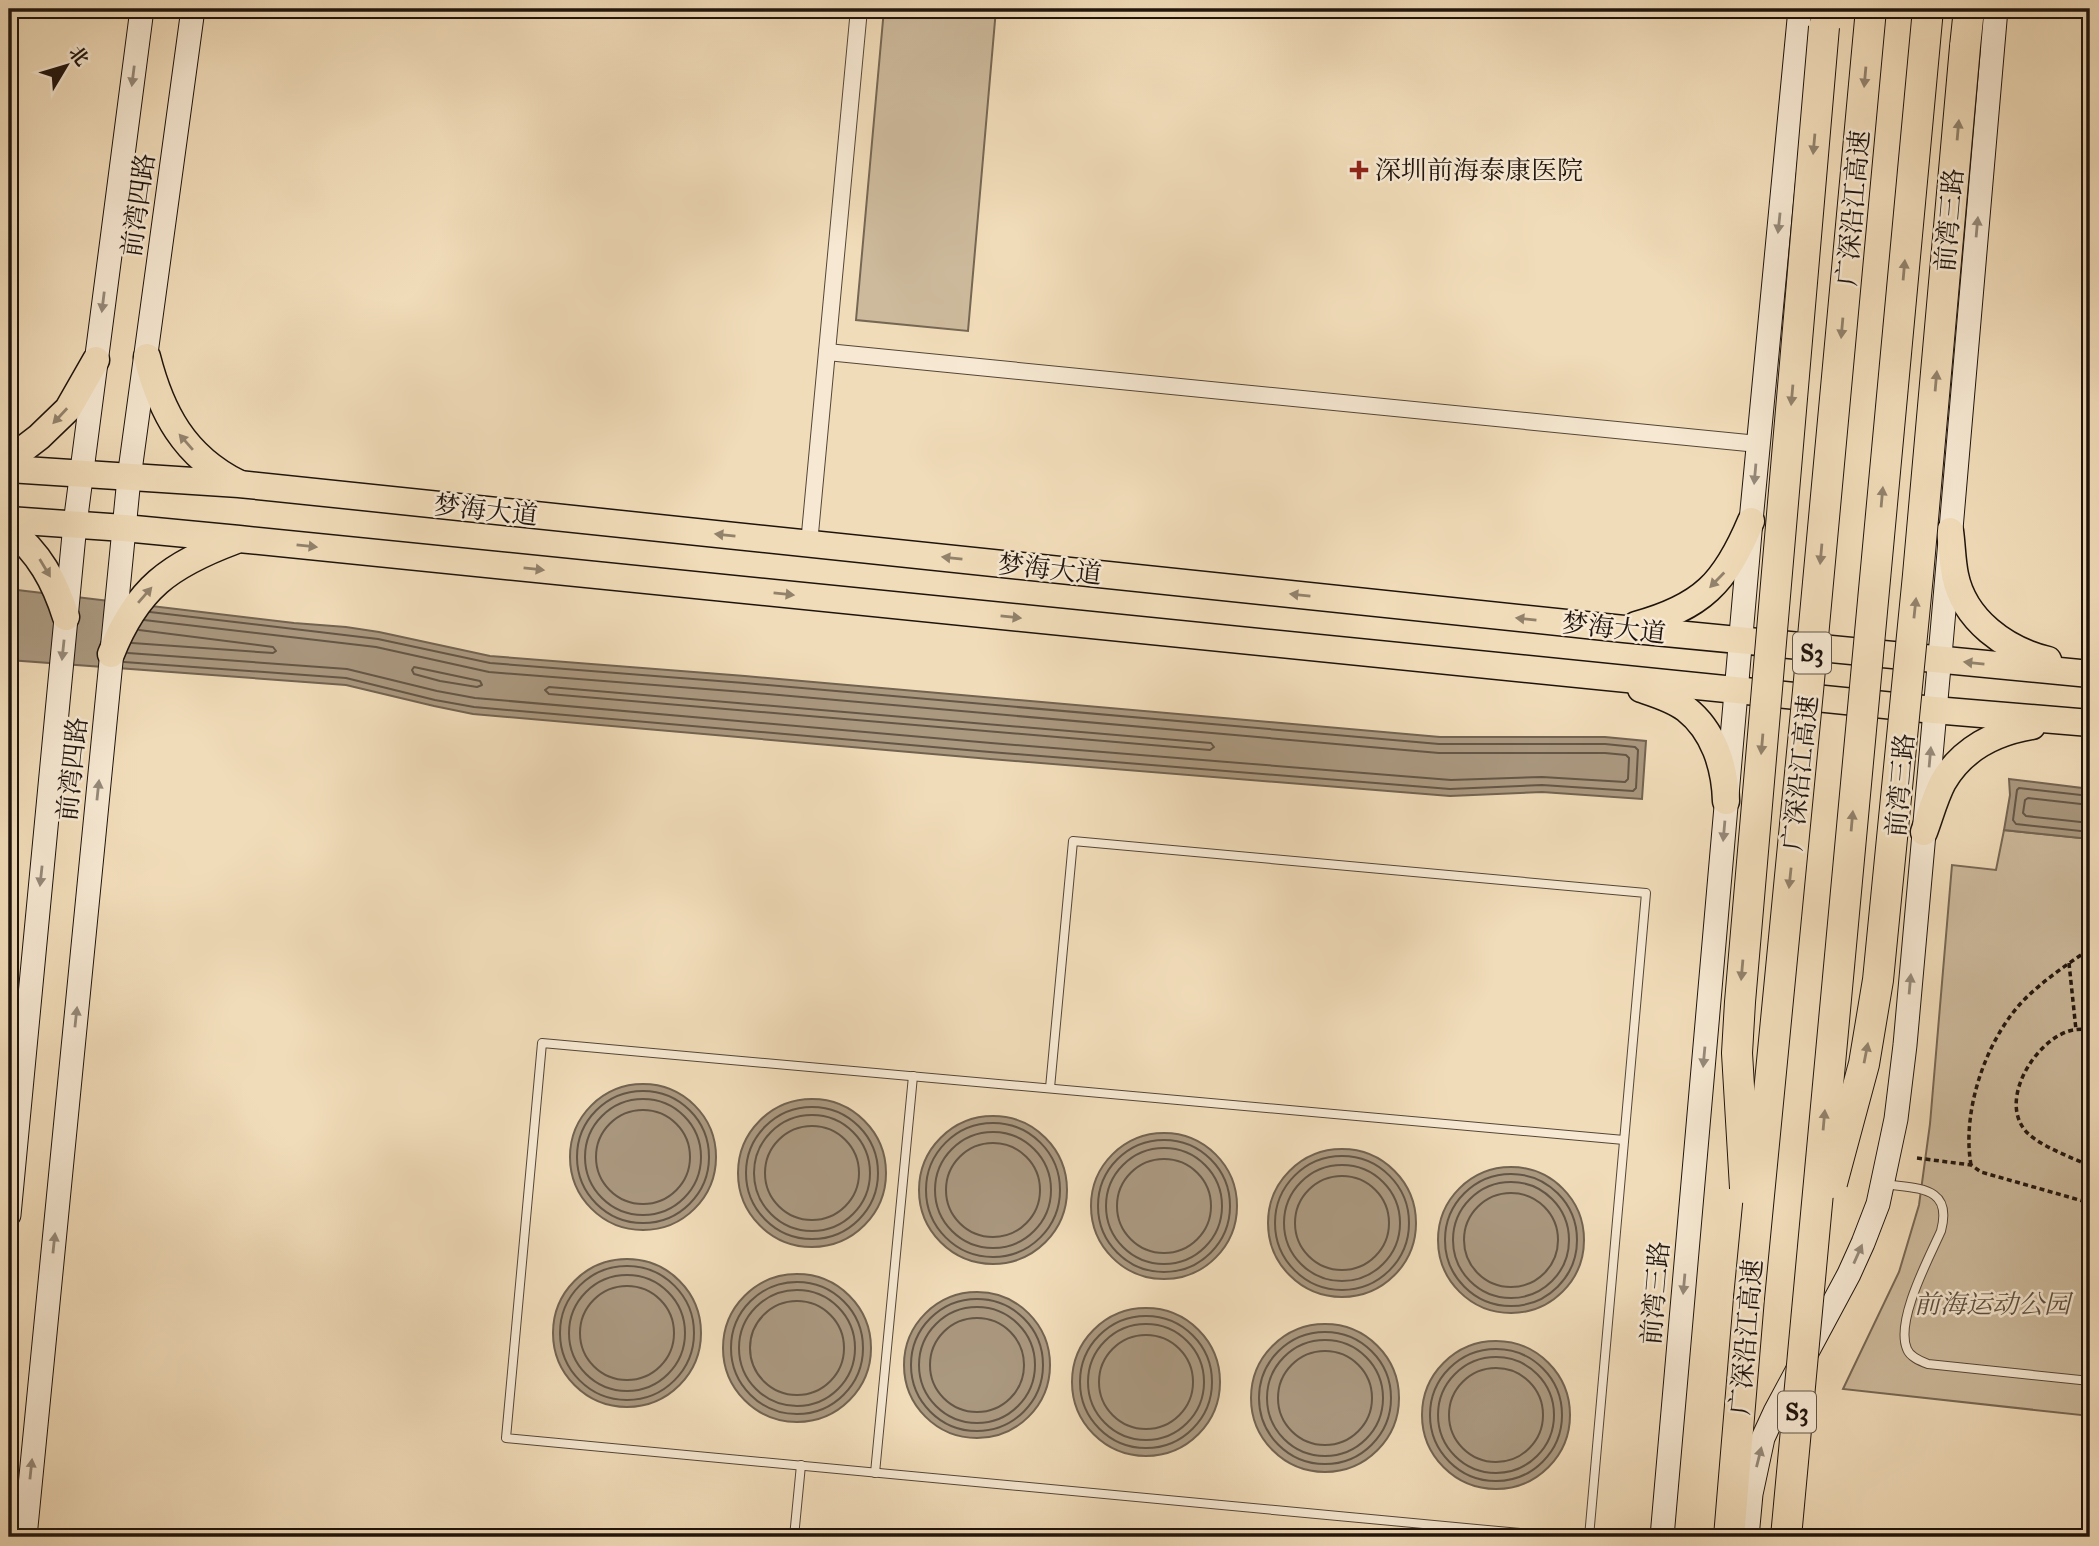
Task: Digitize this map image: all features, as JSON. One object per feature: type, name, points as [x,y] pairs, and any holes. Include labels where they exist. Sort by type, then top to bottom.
[{"type":"highway","name":"广深沿江高速","points":[[1729,1537],[1749,1298],[1871,9]]},
{"type":"highway","name":"S3","points":[[1786,1537],[1928,9]]},
{"type":"highway","points":[[1808,1286],[1864,1063],[1878,980],[1920,561],[1969,9]]},
{"type":"highway","points":[[1749,1298],[1749,1244],[1737,1053],[1740,1002],[1825,18]]},
{"type":"main road","points":[[147,357],[158,397],[178,432],[205,462],[239,484]]},
{"type":"main road","points":[[9,460],[39,437],[68,409],[96,360]]},
{"type":"main road","name":"梦海大道","points":[[9,469],[239,484],[1624,629],[2090,673]]},
{"type":"main road","name":"梦海大道","points":[[9,520],[239,539],[1934,710],[2090,723]]},
{"type":"main road","points":[[1624,629],[1679,611],[1699,598],[1726,571],[1751,521]]},
{"type":"main road","points":[[9,529],[31,549],[46,569],[66,617]]},
{"type":"main road","points":[[1950,531],[1955,577],[1966,604],[1983,625],[2001,642],[2031,656],[2090,673]]},
{"type":"main road","points":[[111,654],[121,629],[132,612],[160,579],[187,561],[239,539]]},
{"type":"main road","points":[[1610,677],[1664,697],[1686,709],[1701,724],[1722,762],[1726,801]]},
{"type":"main road","points":[[1924,832],[1943,782],[1959,760],[1982,742],[2002,733],[2061,721]]},
{"type":"street","name":"前湾四路","points":[[9,1215],[75,524],[142,9]]},
{"type":"street","name":"前湾四路","points":[[25,1537],[129,478],[192,9]]},
{"type":"street","points":[[809,544],[859,9]]},
{"type":"street","name":"前湾三路","points":[[1662,1537],[1740,640],[1800,9]]},
{"type":"street","name":"前湾三路","points":[[1747,1537],[1751,1494],[1763,1438],[1849,1274],[1878,1204],[1896,1119],[1940,659],[1996,9]]},
{"type":"street","points":[[827,352],[1758,444]]},
{"type":"lane","points":[[1050,1088],[1073,841],[1646,893],[1589,1537]]},
{"type":"lane","points":[[1562,1537],[506,1438],[542,1043],[1624,1140]]},
{"type":"lane","points":[[876,1473],[913,1076]]},
{"type":"lane","points":[[1883,1184],[1925,1190],[1936,1195],[1944,1205],[1941,1231],[1906,1316],[1904,1339],[1907,1351],[1918,1361],[1928,1364],[2090,1381]]},
{"type":"lane","points":[[794,1537],[801,1465]]},
{"type":"path","points":[[1971,1165],[1971,1116],[1978,1082],[1990,1051],[2027,996],[2090,949]]},
{"type":"path","points":[[2069,963],[2076,1030]]},
{"type":"path","points":[[2090,1030],[2076,1030],[2059,1036],[2037,1053],[2024,1074],[2016,1097],[2015,1110],[2023,1128],[2032,1137],[2090,1166]]},
{"type":"path","points":[[1917,1158],[1971,1165],[1981,1172],[2090,1203]]},
{"type":"green space","points":[[884,9],[996,9],[968,331],[856,320]]},
{"type":"green space","name":"前海运动公园","points":[[2004,830],[2090,839],[2090,1416],[1843,1389],[1899,1272],[1919,1205],[1930,1124],[1952,865],[1996,870]]},
{"type":"water","points":[[9,589],[346,627],[490,656],[1440,737],[1605,737],[1646,741],[1642,799],[1542,792],[1450,796],[990,759],[473,714],[346,685],[9,660]]},
{"type":"water","points":[[2009,779],[2090,789],[2090,839],[2004,830],[2010,795]]},
{"type":"water","points":[[643,1084],[671,1089],[695,1105],[711,1129],[716,1157],[711,1185],[695,1209],[671,1225],[643,1230],[615,1225],[591,1209],[575,1185],[570,1157],[575,1129],[591,1105],[615,1089]]},
{"type":"water","points":[[812,1099],[840,1105],[864,1121],[880,1145],[886,1173],[880,1201],[864,1225],[840,1241],[812,1247],[784,1241],[760,1225],[744,1201],[738,1173],[744,1145],[760,1121],[784,1105]]},
{"type":"water","points":[[993,1116],[1021,1122],[1045,1138],[1061,1162],[1067,1190],[1061,1218],[1045,1242],[1021,1258],[993,1264],[965,1258],[941,1242],[925,1218],[919,1190],[925,1162],[941,1138],[965,1122]]},
{"type":"water","points":[[1164,1133],[1192,1138],[1216,1154],[1232,1178],[1237,1206],[1232,1234],[1216,1258],[1192,1274],[1164,1279],[1136,1274],[1112,1258],[1096,1234],[1091,1206],[1096,1178],[1112,1154],[1136,1138]]},
{"type":"water","points":[[1342,1149],[1370,1155],[1394,1171],[1410,1195],[1416,1223],[1410,1251],[1394,1275],[1370,1291],[1342,1297],[1314,1291],[1290,1275],[1274,1251],[1268,1223],[1274,1195],[1290,1171],[1314,1155]]},
{"type":"water","points":[[1511,1167],[1539,1172],[1563,1188],[1579,1212],[1584,1240],[1579,1268],[1563,1292],[1539,1308],[1511,1313],[1483,1308],[1459,1292],[1443,1268],[1438,1240],[1443,1212],[1459,1188],[1483,1172]]},
{"type":"water","points":[[627,1259],[655,1265],[679,1281],[695,1305],[701,1333],[695,1361],[679,1385],[655,1401],[627,1407],[599,1401],[575,1385],[559,1361],[553,1333],[559,1305],[575,1281],[599,1265]]},
{"type":"water","points":[[797,1274],[825,1280],[849,1296],[865,1320],[871,1348],[865,1376],[849,1400],[825,1416],[797,1422],[769,1416],[745,1400],[729,1376],[723,1348],[729,1320],[745,1296],[769,1280]]},
{"type":"water","points":[[977,1292],[1005,1297],[1029,1313],[1045,1337],[1050,1365],[1045,1393],[1029,1417],[1005,1433],[977,1438],[949,1433],[925,1417],[909,1393],[904,1365],[909,1337],[925,1313],[949,1297]]},
{"type":"water","points":[[1146,1308],[1174,1314],[1198,1330],[1214,1354],[1220,1382],[1214,1410],[1198,1434],[1174,1450],[1146,1456],[1118,1450],[1094,1434],[1078,1410],[1072,1382],[1078,1354],[1094,1330],[1118,1314]]},
{"type":"water","points":[[1325,1324],[1353,1330],[1377,1346],[1393,1370],[1399,1398],[1393,1426],[1377,1450],[1353,1466],[1325,1472],[1297,1466],[1273,1450],[1257,1426],[1251,1398],[1257,1370],[1273,1346],[1297,1330]]},
{"type":"water","points":[[1496,1341],[1524,1347],[1548,1363],[1564,1387],[1570,1415],[1564,1443],[1548,1467],[1524,1483],[1496,1489],[1468,1483],[1444,1467],[1428,1443],[1422,1415],[1428,1387],[1444,1363],[1468,1347]]},
{"type":"place","name":"深圳前海泰康医院","points":[[1359,170]]}]
